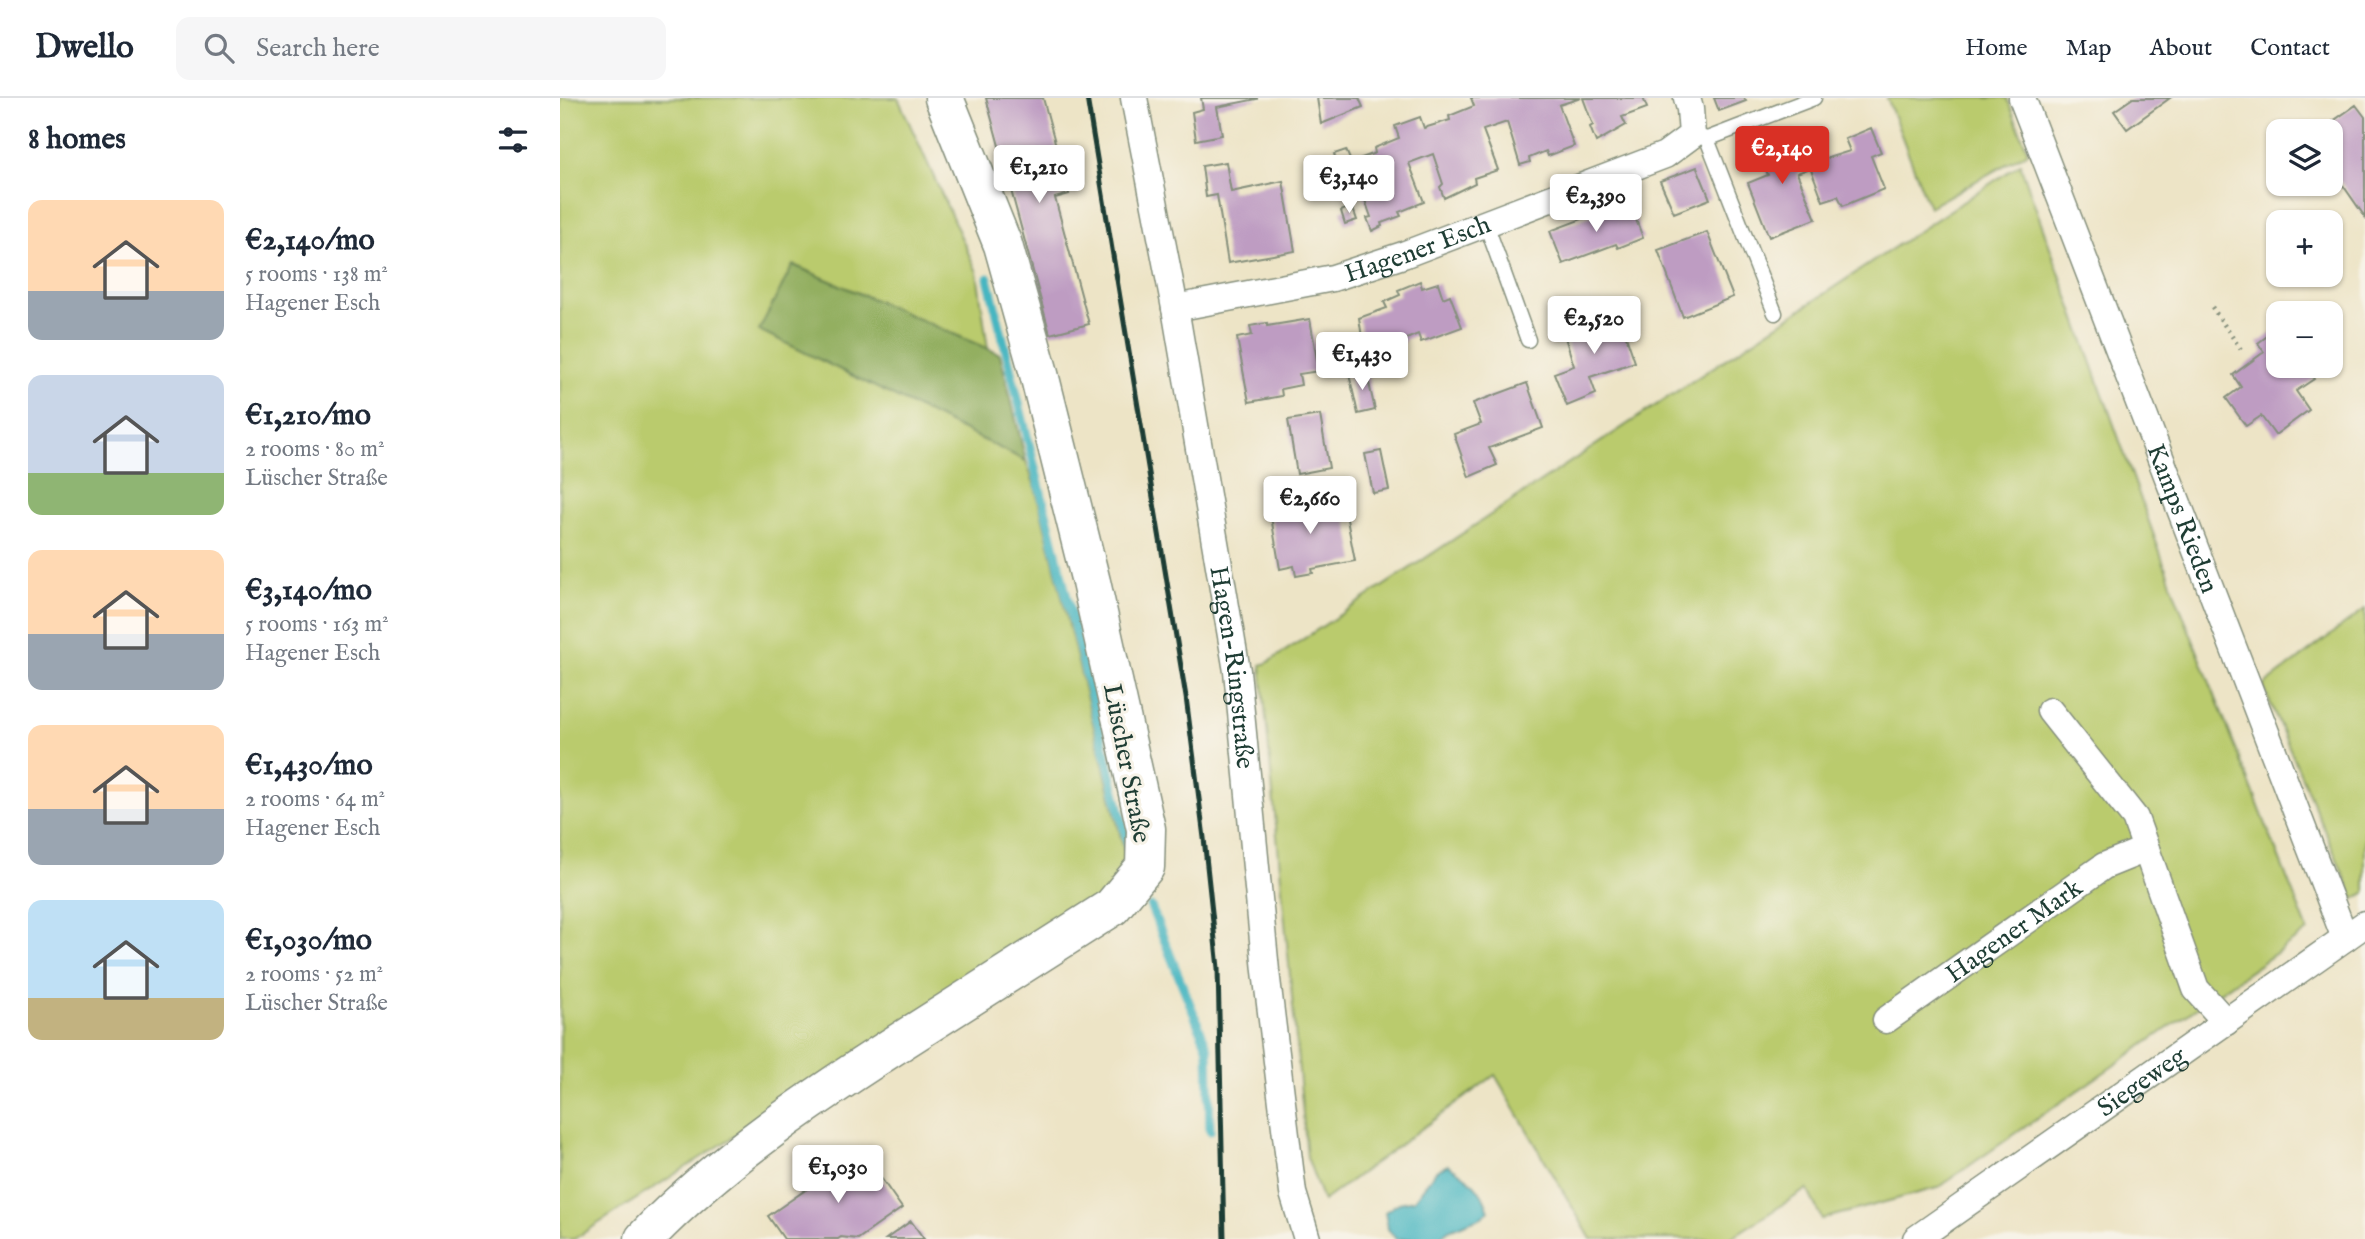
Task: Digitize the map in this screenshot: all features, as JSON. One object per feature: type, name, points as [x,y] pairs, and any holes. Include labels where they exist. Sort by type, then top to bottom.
[{"type":"street","name":"Lüscher Straße","points":[[644,1239],[666,1215],[754,1143],[841,1079],[1112,907],[1145,867],[1146,829],[1091,582],[1038,370],[1003,245],[944,98]]},
{"type":"street","name":"Hagen-Ringstraße","points":[[1134,98],[1175,308],[1237,671],[1268,985],[1293,1192],[1307,1239]]},
{"type":"street","points":[[1686,98],[1699,137]]},
{"type":"street","name":"Kamps Rieden","points":[[2022,98],[2355,931]]},
{"type":"street","name":"Hagener Esch","points":[[1175,308],[1333,278],[1486,224],[1665,155],[1699,137]]},
{"type":"street","points":[[2050,711],[2134,818],[2196,989],[2226,1022]]},
{"type":"street","name":"Hagener Mark","points":[[1886,1020],[2104,866],[2146,849]]},
{"type":"street","name":"Siegeweg","points":[[1916,1239],[2355,931]]},
{"type":"lane","points":[[1775,313],[1699,137],[1814,98]]},
{"type":"lane","points":[[1486,224],[1528,340]]},
{"type":"path","points":[[2212,307],[2242,351]]},
{"type":"green space","points":[[560,98],[898,98],[977,272],[988,349],[794,265],[760,330],[1026,461],[1035,487],[1127,863],[1107,897],[574,1239],[560,1239]]},
{"type":"green space","points":[[1887,98],[2007,98],[2028,152],[1929,207]]},
{"type":"green space","points":[[2020,164],[2176,597],[2308,931],[1937,1188],[1822,1219],[1807,1189],[1729,1239],[1591,1239],[1495,1075],[1323,1201],[1307,1157],[1261,665]]},
{"type":"green space","points":[[793,265],[1000,354],[1026,461],[759,330]]},
{"type":"green space","points":[[2365,609],[2365,893],[2354,899],[2263,686]]},
{"type":"water","points":[[1448,1165],[1473,1184],[1489,1211],[1482,1217],[1449,1230],[1437,1239],[1396,1239],[1388,1229],[1385,1212],[1399,1203],[1414,1200],[1436,1171]]},
{"type":"building","points":[[986,98],[1043,98],[1069,194],[1055,198],[1089,324],[1050,334]]},
{"type":"building","points":[[1201,98],[1257,99],[1217,107],[1222,135],[1196,140],[1192,112],[1203,109]]},
{"type":"building","points":[[1317,98],[1359,98],[1363,107],[1321,124]]},
{"type":"building","points":[[1471,98],[1581,98],[1559,105],[1574,146],[1548,156],[1546,151],[1520,165],[1507,122],[1483,130],[1498,170],[1474,178],[1475,183],[1444,198],[1440,187],[1443,184],[1433,154],[1409,163],[1424,202],[1399,212],[1401,216],[1381,223],[1382,226],[1372,231],[1367,218],[1371,217],[1360,186],[1348,190],[1334,154],[1346,150],[1351,162],[1375,153],[1374,148],[1399,138],[1395,126],[1420,117],[1424,128],[1450,120],[1449,116],[1474,106]]},
{"type":"building","points":[[1583,98],[1643,98],[1647,108],[1622,117],[1626,125],[1596,142]]},
{"type":"building","points":[[1714,98],[1744,98],[1746,101],[1719,111]]},
{"type":"building","points":[[2133,98],[2170,98],[2127,129],[2114,111]]},
{"type":"building","points":[[2356,105],[2365,117],[2365,217],[2343,185],[2343,119],[2336,119]]},
{"type":"building","points":[[1871,128],[1881,152],[1871,156],[1884,189],[1843,206],[1838,196],[1823,201],[1809,164],[1850,151],[1845,139]]},
{"type":"building","points":[[1793,130],[1808,169],[1797,173],[1816,219],[1769,237],[1748,183],[1768,175],[1756,145]]},
{"type":"building","points":[[1226,162],[1231,192],[1283,181],[1295,251],[1228,263],[1217,195],[1206,197],[1202,166]]},
{"type":"building","points":[[1697,167],[1710,199],[1674,213],[1660,181]]},
{"type":"building","points":[[1630,204],[1643,238],[1618,248],[1616,244],[1563,264],[1550,231],[1603,211],[1604,215]]},
{"type":"building","points":[[1352,206],[1357,220],[1345,224],[1341,211]]},
{"type":"building","points":[[1707,232],[1733,297],[1683,317],[1658,250]]},
{"type":"building","points":[[1420,281],[1422,288],[1438,283],[1443,298],[1450,295],[1462,327],[1421,342],[1418,334],[1404,340],[1405,342],[1365,357],[1359,318],[1387,308],[1384,302],[1400,295],[1398,290]]},
{"type":"building","points":[[1627,312],[1633,330],[1625,333],[1635,362],[1590,377],[1596,394],[1567,406],[1554,373],[1574,366],[1564,334]]},
{"type":"building","points":[[1310,319],[1319,371],[1299,374],[1301,385],[1281,389],[1282,396],[1249,402],[1237,338],[1252,335],[1250,326]]},
{"type":"building","points":[[2266,337],[2266,378],[2314,379],[2296,391],[2309,410],[2275,435],[2261,416],[2246,426],[2226,398],[2241,387],[2233,375],[2264,352],[2258,343]]},
{"type":"building","points":[[1366,370],[1375,410],[1358,414],[1349,374]]},
{"type":"building","points":[[1527,383],[1543,428],[1489,448],[1497,465],[1469,477],[1454,434],[1481,424],[1473,403]]},
{"type":"building","points":[[1320,415],[1329,468],[1297,474],[1288,420]]},
{"type":"building","points":[[1381,451],[1389,490],[1373,493],[1365,454]]},
{"type":"building","points":[[1302,499],[1303,506],[1323,502],[1325,513],[1345,509],[1355,561],[1312,569],[1313,573],[1296,576],[1294,566],[1280,569],[1269,505]]},
{"type":"building","points":[[862,1151],[902,1208],[858,1239],[784,1239],[768,1216]]},
{"type":"building","points":[[911,1221],[924,1239],[886,1239]]},
{"type":"waterway","points":[[988,278],[1129,848]]},
{"type":"waterway","points":[[1151,907],[1208,1049],[1210,1131]]},
{"type":"railway","points":[[1087,98],[1186,697],[1204,838],[1218,968],[1224,1239]]}]
